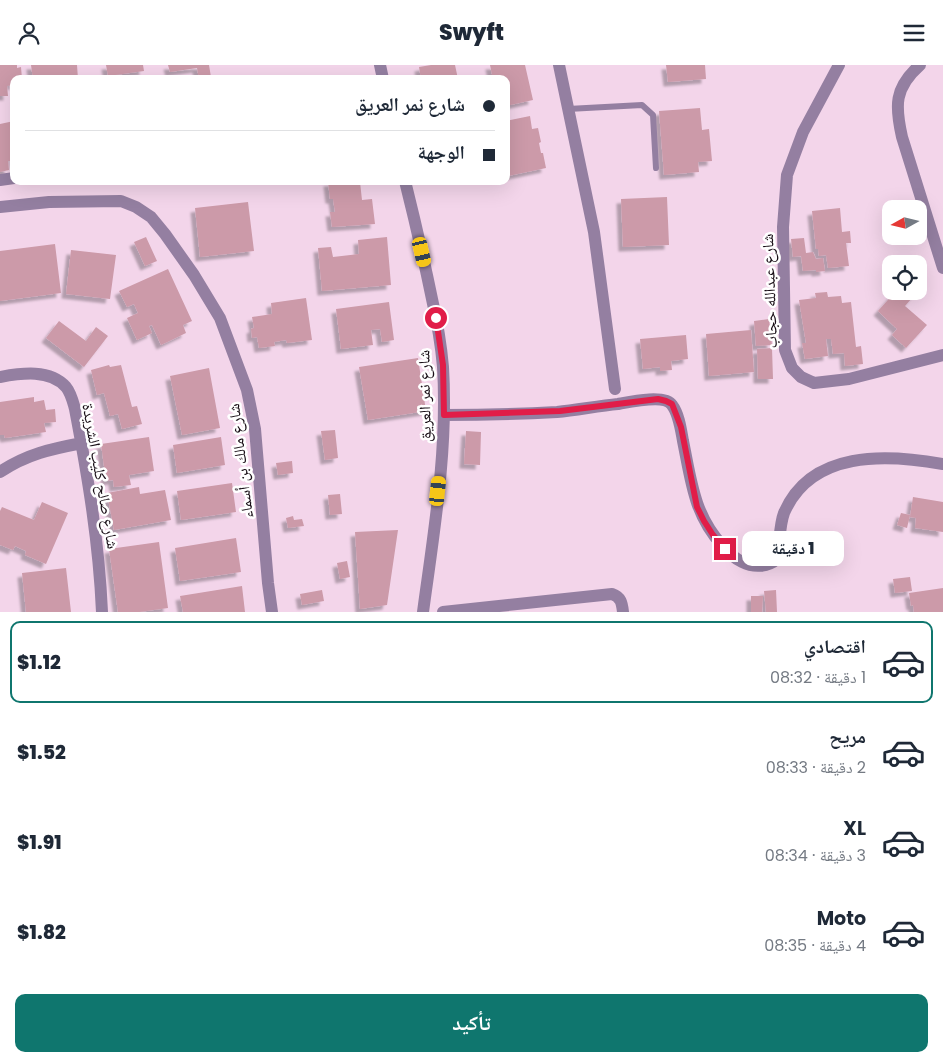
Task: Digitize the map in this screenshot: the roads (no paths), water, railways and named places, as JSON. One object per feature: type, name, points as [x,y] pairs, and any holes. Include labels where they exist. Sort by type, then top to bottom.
[{"type":"street","points":[[559,65],[594,232],[615,389]]},
{"type":"street","name":"شارع عبدالله حجاب","points":[[839,65],[804,132],[787,175],[783,227],[785,350],[792,368],[801,377],[814,383],[848,379],[943,355]]},
{"type":"street","points":[[920,65],[912,72],[899,93],[897,116],[943,268]]},
{"type":"street","name":"شارع نمر العريق","points":[[406,185],[426,268],[443,365],[444,415],[439,484],[424,612]]},
{"type":"street","name":"شارع مالك بن أسماء","points":[[0,207],[49,202],[121,201],[136,207],[151,217],[194,275],[220,318],[247,390],[255,429],[272,612]]},
{"type":"street","name":"شارع صالح كليب الشريدة","points":[[0,377],[37,374],[55,378],[67,388],[71,397],[82,443],[98,547],[102,612]]},
{"type":"street","points":[[444,415],[560,411],[642,401],[666,401],[672,404],[681,427],[693,491],[704,521],[725,549],[748,565],[768,565],[778,559],[783,515],[791,498],[814,475],[827,467],[860,460],[892,458],[943,465]]},
{"type":"street","points":[[0,472],[16,461],[32,454],[82,443]]},
{"type":"street","points":[[443,612],[606,595],[617,596],[623,612]]},
{"type":"lane","points":[[568,109],[642,105],[653,115],[656,168]]}]
